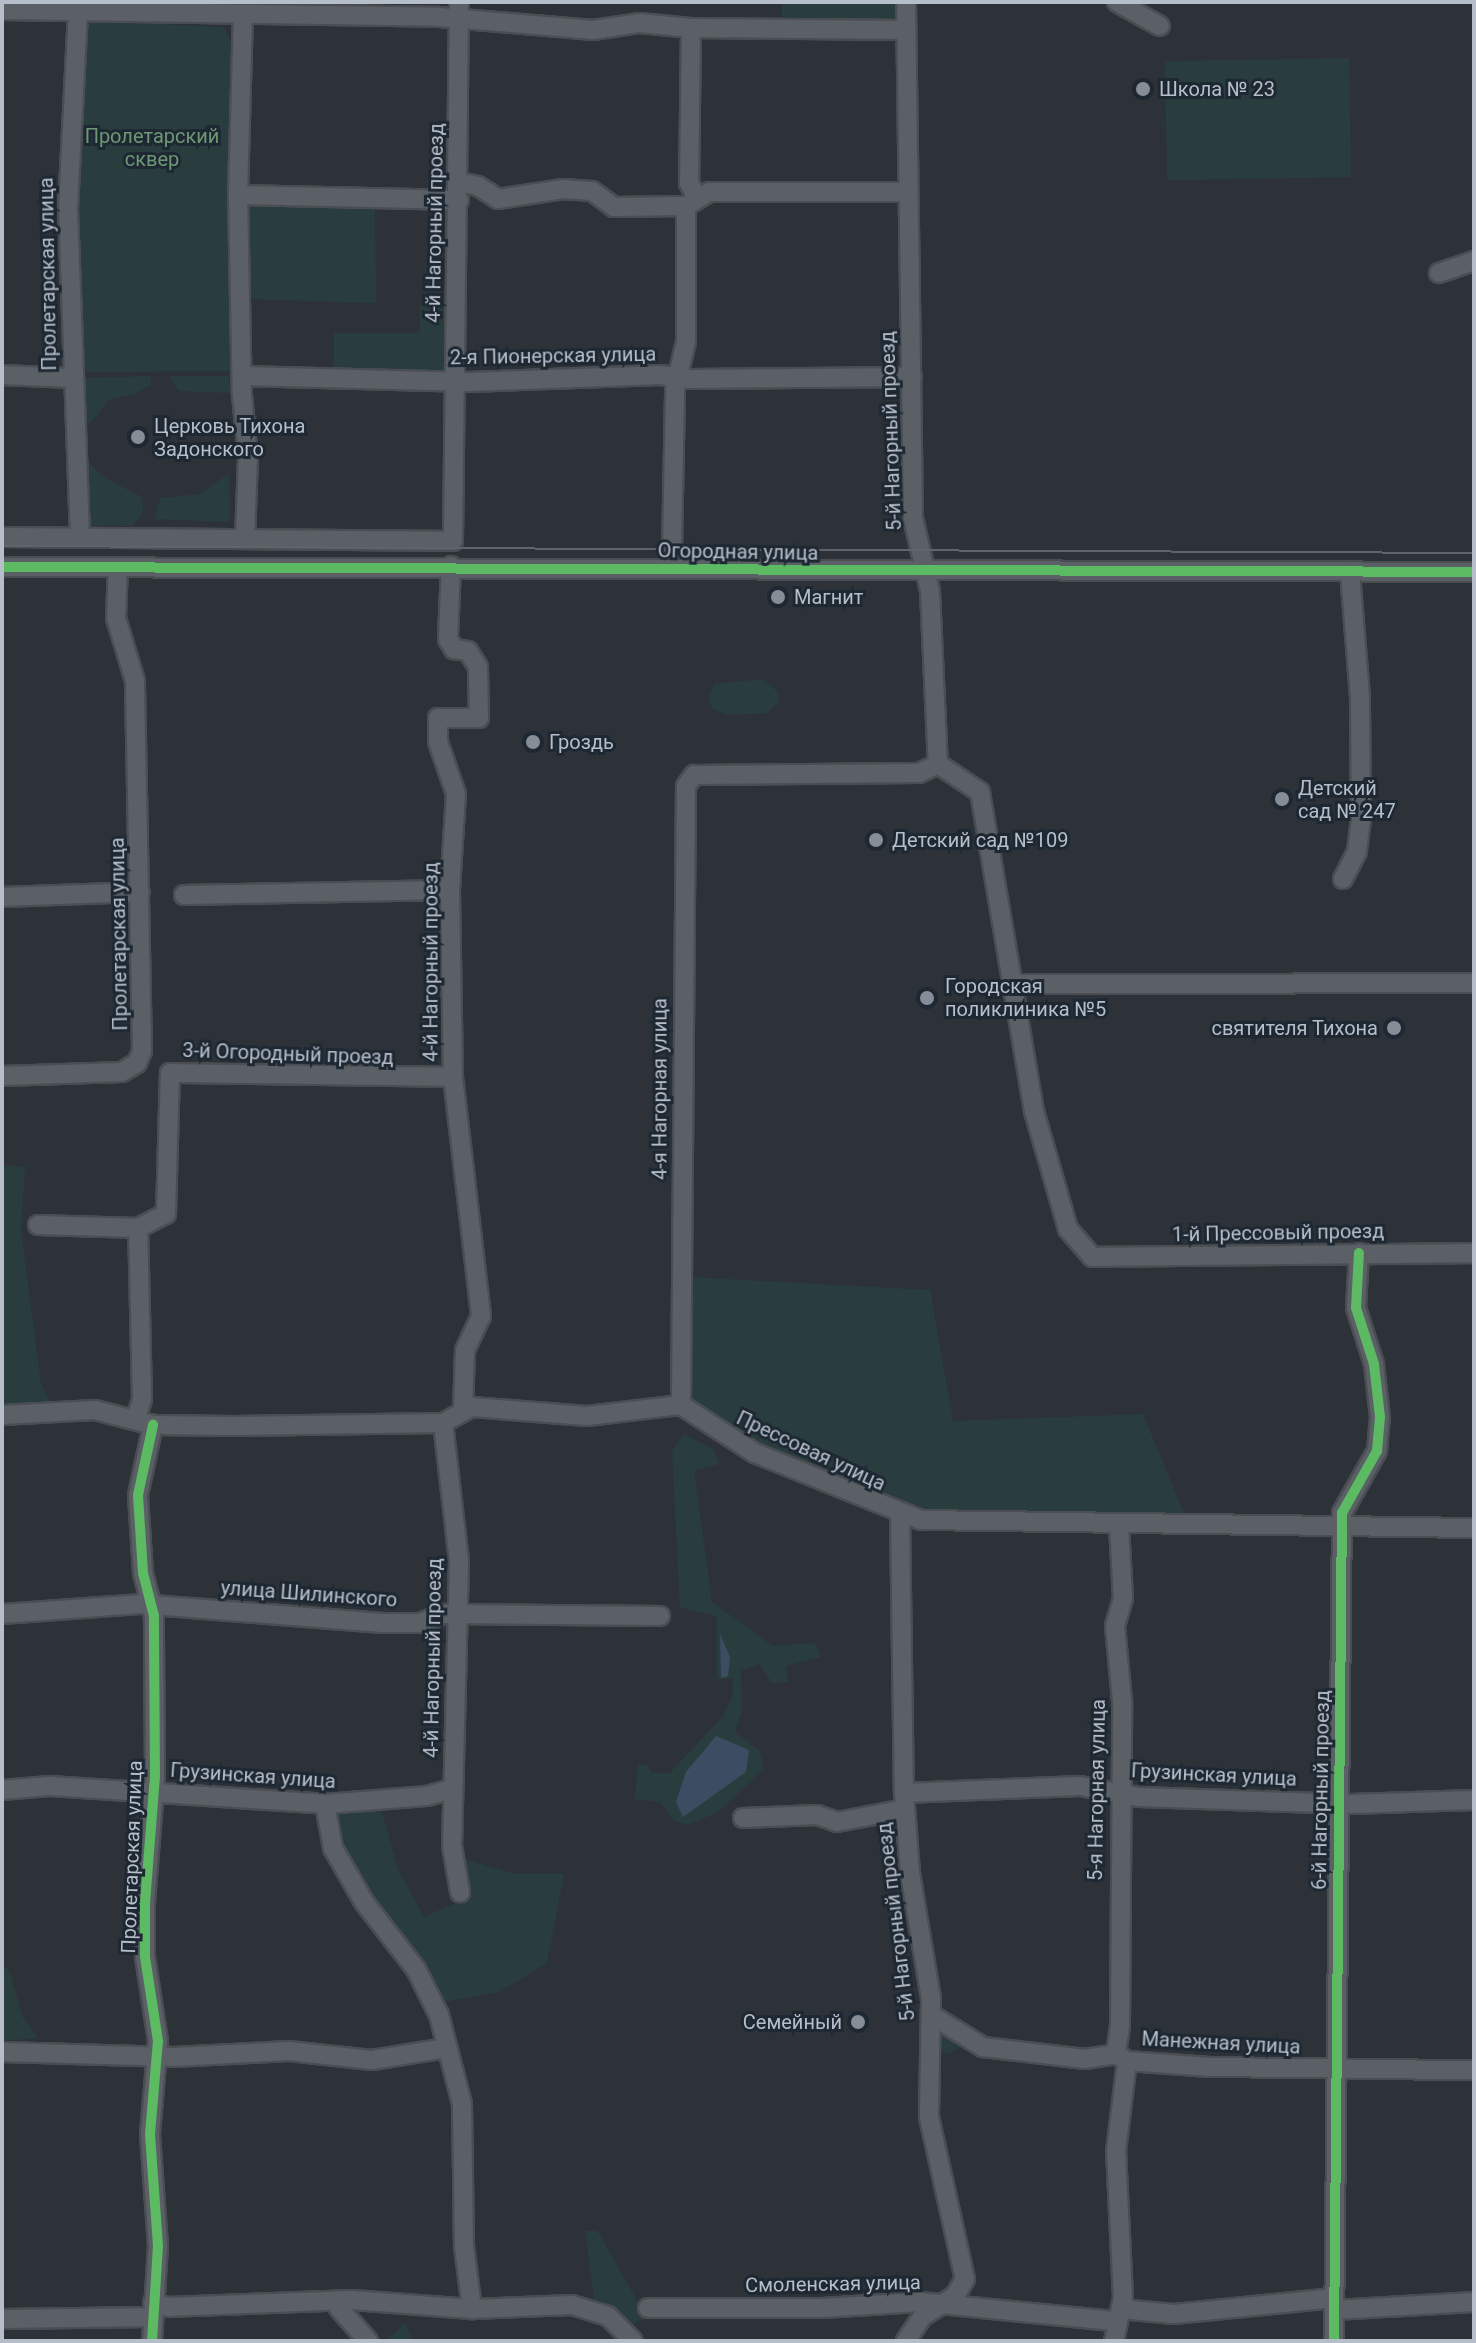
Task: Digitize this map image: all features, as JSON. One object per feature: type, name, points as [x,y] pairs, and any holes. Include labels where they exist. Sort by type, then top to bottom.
[{"type":"street","name":"5-й Нагорный проезд","points":[[906,2],[913,518],[927,571],[938,764]]},
{"type":"street","points":[[1117,2],[1160,26]]},
{"type":"street","points":[[2,10],[243,14],[459,11],[593,30],[640,23],[691,28],[906,30]]},
{"type":"street","name":"Пролетарская улица","points":[[78,11],[69,149],[72,378],[80,537]]},
{"type":"street","name":"4-й Нагорный проезд","points":[[245,538],[453,541],[459,11]]},
{"type":"street","points":[[2,537],[245,538],[248,457],[238,195],[243,14]]},
{"type":"street","points":[[672,550],[676,377],[686,342],[692,202],[689,183],[691,28]]},
{"type":"street","points":[[238,195],[459,191],[478,186],[498,199],[563,189],[592,191],[614,207],[692,202],[709,192],[908,192]]},
{"type":"street","points":[[1439,273],[1474,261]]},
{"type":"street","points":[[2,375],[72,378]]},
{"type":"street","name":"2-я Пионерская улица","points":[[243,376],[454,381],[912,377]]},
{"type":"street","name":"4-й Нагорный проезд","points":[[451,566],[448,639],[454,649],[468,651],[478,667],[479,718],[438,718],[438,742],[456,794],[450,890],[453,1077],[481,1316],[465,1351],[463,1411]]},
{"type":"street","name":"Огородная улица","points":[[2,567],[451,566],[1474,572]]},
{"type":"street","name":"Пролетарская улица","points":[[2,1076],[72,1077],[122,1072],[137,1063],[142,1051],[135,681],[116,618],[118,567]]},
{"type":"street","points":[[1343,879],[1357,851],[1361,820],[1360,697],[1350,573]]},
{"type":"street","points":[[938,764],[980,792],[1011,984],[1474,983]]},
{"type":"street","name":"4-я Нагорная улица","points":[[681,1405],[683,800],[694,775],[919,773],[938,764]]},
{"type":"street","points":[[184,895],[450,890]]},
{"type":"street","points":[[2,897],[140,892]]},
{"type":"street","name":"1-й Прессовый проезд","points":[[1011,984],[1034,1111],[1068,1229],[1092,1257],[1474,1253]]},
{"type":"street","name":"3-й Огородный проезд","points":[[138,1228],[166,1214],[170,1073],[453,1077]]},
{"type":"street","points":[[38,1225],[138,1228],[142,1399],[136,1418]]},
{"type":"street","name":"6-й Нагорный проезд","points":[[1334,2341],[1341,1529],[1342,1513],[1377,1451],[1379,1428],[1374,1364],[1356,1308],[1359,1253]]},
{"type":"street","points":[[2,1415],[95,1410],[136,1418],[153,1425],[443,1423],[472,1407],[587,1416],[681,1405]]},
{"type":"street","name":"Прессовая улица","points":[[681,1405],[755,1453],[900,1515],[1119,1527],[1474,1528]]},
{"type":"street","name":"4-й Нагорный проезд","points":[[443,1423],[459,1561],[455,1615],[452,1846],[460,1892]]},
{"type":"street","name":"Пролетарская улица","points":[[152,2341],[158,2246],[150,2134],[158,2055],[145,1957],[153,1791],[153,1605],[143,1573],[138,1495],[153,1425]]},
{"type":"street","name":"5-й Нагорный проезд","points":[[900,1515],[905,1801],[931,2015],[929,2117],[965,2279],[955,2296],[936,2306],[906,2341]]},
{"type":"street","name":"5-я Нагорная улица","points":[[1114,2341],[1118,2315],[1116,2151],[1121,2057],[1119,1793],[1122,1701],[1115,1626],[1123,1598],[1119,1527]]},
{"type":"street","name":"улица Шилинского","points":[[2,1614],[153,1605],[382,1623],[455,1615],[660,1616]]},
{"type":"street","name":"Грузинская улица","points":[[2,1790],[50,1786],[325,1804],[427,1796],[452,1789]]},
{"type":"street","name":"Грузинская улица","points":[[743,1818],[817,1815],[837,1822],[905,1801],[1080,1786],[1119,1793],[1339,1802],[1474,1800]]},
{"type":"street","points":[[325,1804],[333,1848],[427,1988],[446,2048],[462,2104],[464,2246],[472,2309]]},
{"type":"street","name":"Манежная улица","points":[[931,2015],[983,2047],[1085,2059],[1121,2057],[1337,2069],[1474,2070]]},
{"type":"street","points":[[2,2052],[158,2055],[289,2051],[372,2060],[446,2048]]},
{"type":"street","points":[[339,2300],[339,2308],[368,2341]]},
{"type":"street","points":[[2,2319],[168,2307],[339,2300],[472,2309],[592,2308],[626,2329],[633,2341]]},
{"type":"street","name":"Смоленская улица","points":[[648,2308],[822,2308],[920,2302],[936,2306],[1118,2315],[1334,2304],[1474,2302]]},
{"type":"green space","points":[[782,2],[900,2],[894,24],[782,17]]},
{"type":"green space","name":"Пролетарский сквер","points":[[93,21],[224,27],[233,45],[232,371],[82,372],[75,147],[82,28]]},
{"type":"green space","points":[[1349,58],[1351,177],[1167,180],[1165,61]]},
{"type":"green space","points":[[251,203],[375,206],[376,303],[246,299],[246,208]]},
{"type":"green space","points":[[449,303],[448,368],[442,376],[334,373],[334,333],[420,333],[420,305]]},
{"type":"green space","points":[[151,376],[150,385],[134,394],[110,399],[84,431],[84,378]]},
{"type":"green space","points":[[169,376],[229,376],[230,393],[179,391]]},
{"type":"green space","points":[[86,460],[103,477],[142,497],[143,512],[132,526],[88,525]]},
{"type":"green space","points":[[229,473],[230,522],[155,519],[160,498],[201,494]]},
{"type":"green space","points":[[763,679],[778,692],[778,702],[767,713],[728,715],[713,709],[708,699],[714,684]]},
{"type":"green space","points":[[2,1165],[25,1167],[21,1231],[41,1384],[55,1410],[2,1411]]},
{"type":"green space","points":[[688,1277],[930,1290],[953,1421],[1143,1414],[1187,1521],[926,1513],[756,1448],[703,1414],[692,1400],[686,1384]]},
{"type":"green space","points":[[684,1434],[714,1450],[719,1464],[694,1471],[712,1602],[773,1646],[815,1643],[821,1657],[785,1666],[789,1682],[772,1683],[760,1664],[741,1670],[742,1710],[735,1732],[759,1750],[764,1769],[718,1812],[688,1825],[674,1821],[660,1802],[635,1799],[638,1764],[648,1765],[651,1773],[670,1773],[723,1716],[733,1695],[733,1678],[717,1679],[717,1616],[680,1607],[672,1451]]},
{"type":"green space","points":[[380,1805],[398,1870],[424,1917],[467,1898],[460,1858],[515,1874],[564,1874],[547,1963],[499,1992],[438,2003],[338,1847],[335,1815],[340,1810]]},
{"type":"green space","points":[[2,1966],[9,1970],[23,2018],[38,2038],[2,2041]]},
{"type":"green space","points":[[937,2021],[964,2045],[948,2054],[936,2050]]},
{"type":"green space","points":[[597,2230],[649,2317],[630,2325],[595,2304],[585,2231]]},
{"type":"green space","points":[[405,2323],[413,2341],[389,2341],[388,2339]]},
{"type":"water","points":[[720,1634],[730,1657],[728,1676],[721,1678]]},
{"type":"water","points":[[716,1736],[749,1750],[746,1772],[683,1817],[676,1802],[686,1772]]},
{"type":"tram line","points":[[2,546],[1474,553]]},
{"type":"cycle path","points":[[2,567],[1474,572]]},
{"type":"cycle path","points":[[1334,2341],[1342,1513],[1377,1451],[1380,1417],[1374,1364],[1356,1308],[1359,1253]]},
{"type":"cycle path","points":[[152,2341],[158,2246],[150,2134],[158,2041],[145,1957],[145,1903],[155,1777],[154,1616],[143,1573],[138,1495],[153,1425]]},
{"type":"place","name":"Школа № 23","points":[[1143,89]]},
{"type":"place","name":"Церковь Тихона Задонского","points":[[138,437]]},
{"type":"place","name":"Магнит","points":[[778,597]]},
{"type":"place","name":"Гроздь","points":[[533,742]]},
{"type":"place","name":"Детский сад № 247","points":[[1282,799]]},
{"type":"place","name":"Детский сад №109","points":[[876,840]]},
{"type":"place","name":"Городская поликлиника №5","points":[[927,998]]},
{"type":"place","name":"святителя Тихона","points":[[1394,1028]]},
{"type":"place","name":"Семейный","points":[[858,2022]]}]
